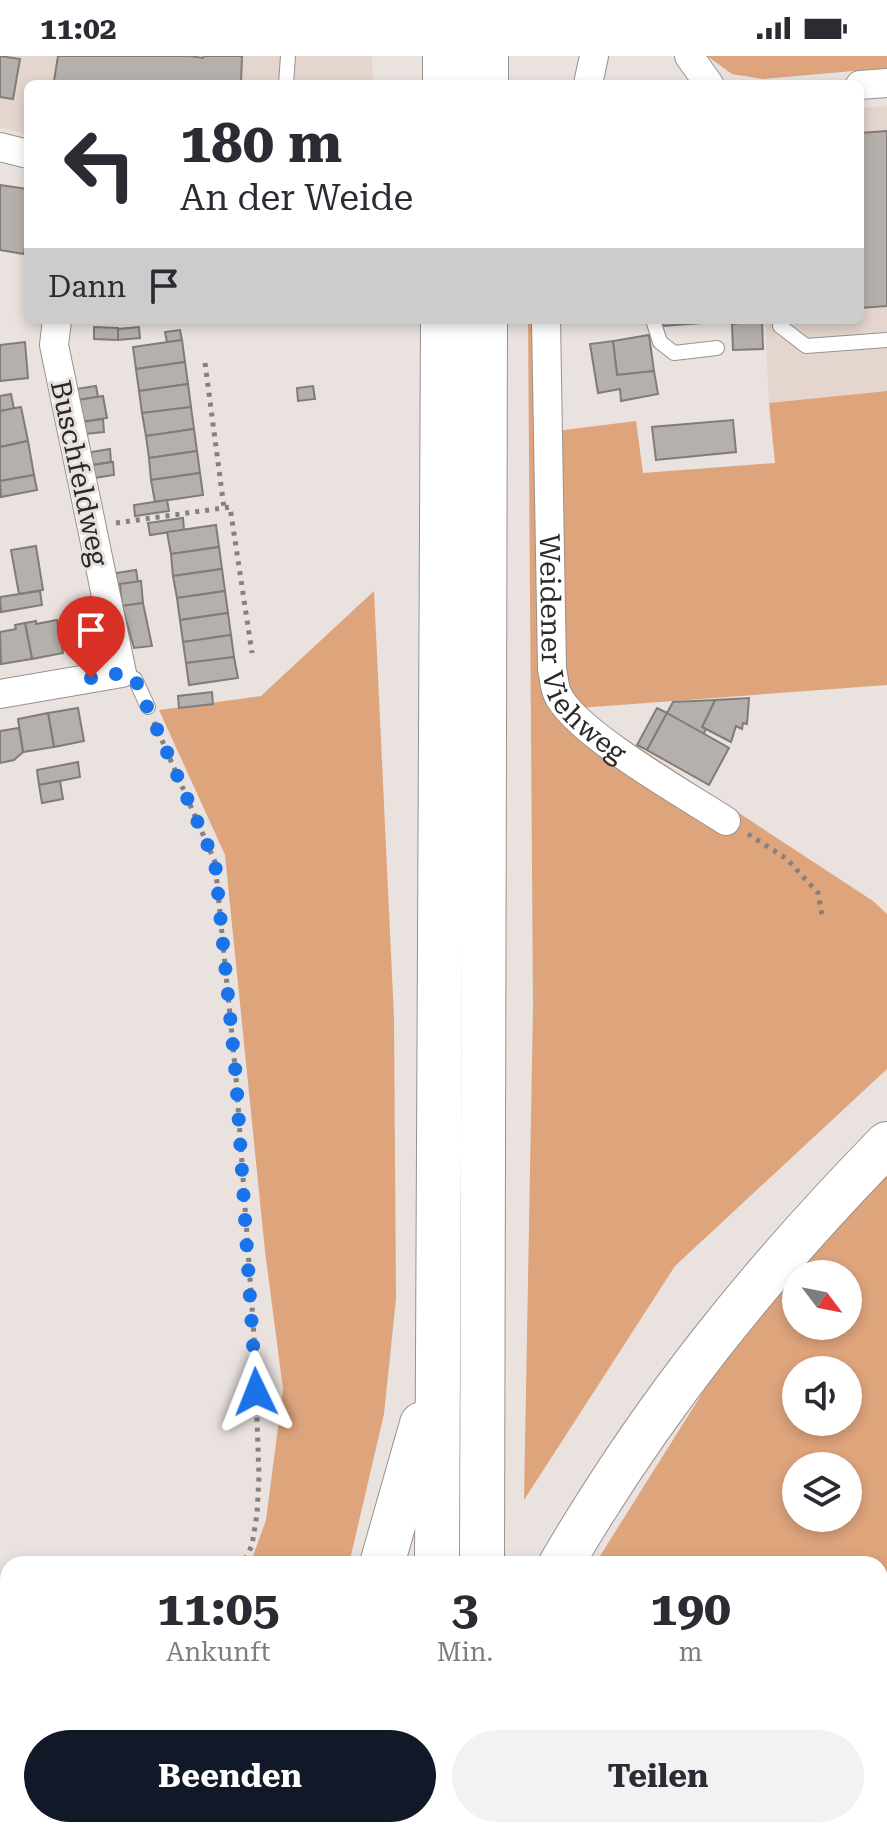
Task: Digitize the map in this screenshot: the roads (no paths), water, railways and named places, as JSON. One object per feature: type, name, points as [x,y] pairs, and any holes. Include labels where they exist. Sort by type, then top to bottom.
[{"type":"highway","points":[[445,56],[445,80]]},
{"type":"highway","points":[[486,56],[486,80]]},
{"type":"highway","points":[[437,1556],[443,324]]},
{"type":"highway","points":[[482,1556],[485,324]]},
{"type":"highway","points":[[566,1556],[645,1431],[704,1350],[763,1277],[887,1144]]},
{"type":"highway","points":[[384,1556],[438,1364]]},
{"type":"street","points":[[589,80],[594,56]]},
{"type":"street","points":[[689,56],[706,80]]},
{"type":"street","points":[[864,85],[887,83]]},
{"type":"street","points":[[0,147],[24,153]]},
{"type":"street","name":"Buschfeldweg","points":[[57,324],[54,345],[122,673]]},
{"type":"street","name":"Weidener Viehweg","points":[[546,324],[552,669],[557,695],[573,716],[635,764],[726,821]]},
{"type":"street","points":[[0,694],[122,673]]},
{"type":"lane","points":[[286,80],[288,56]]},
{"type":"lane","points":[[654,324],[660,342],[674,353],[717,348]]},
{"type":"lane","points":[[780,324],[806,346],[887,340]]},
{"type":"lane","points":[[122,673],[135,679],[148,707]]}]
